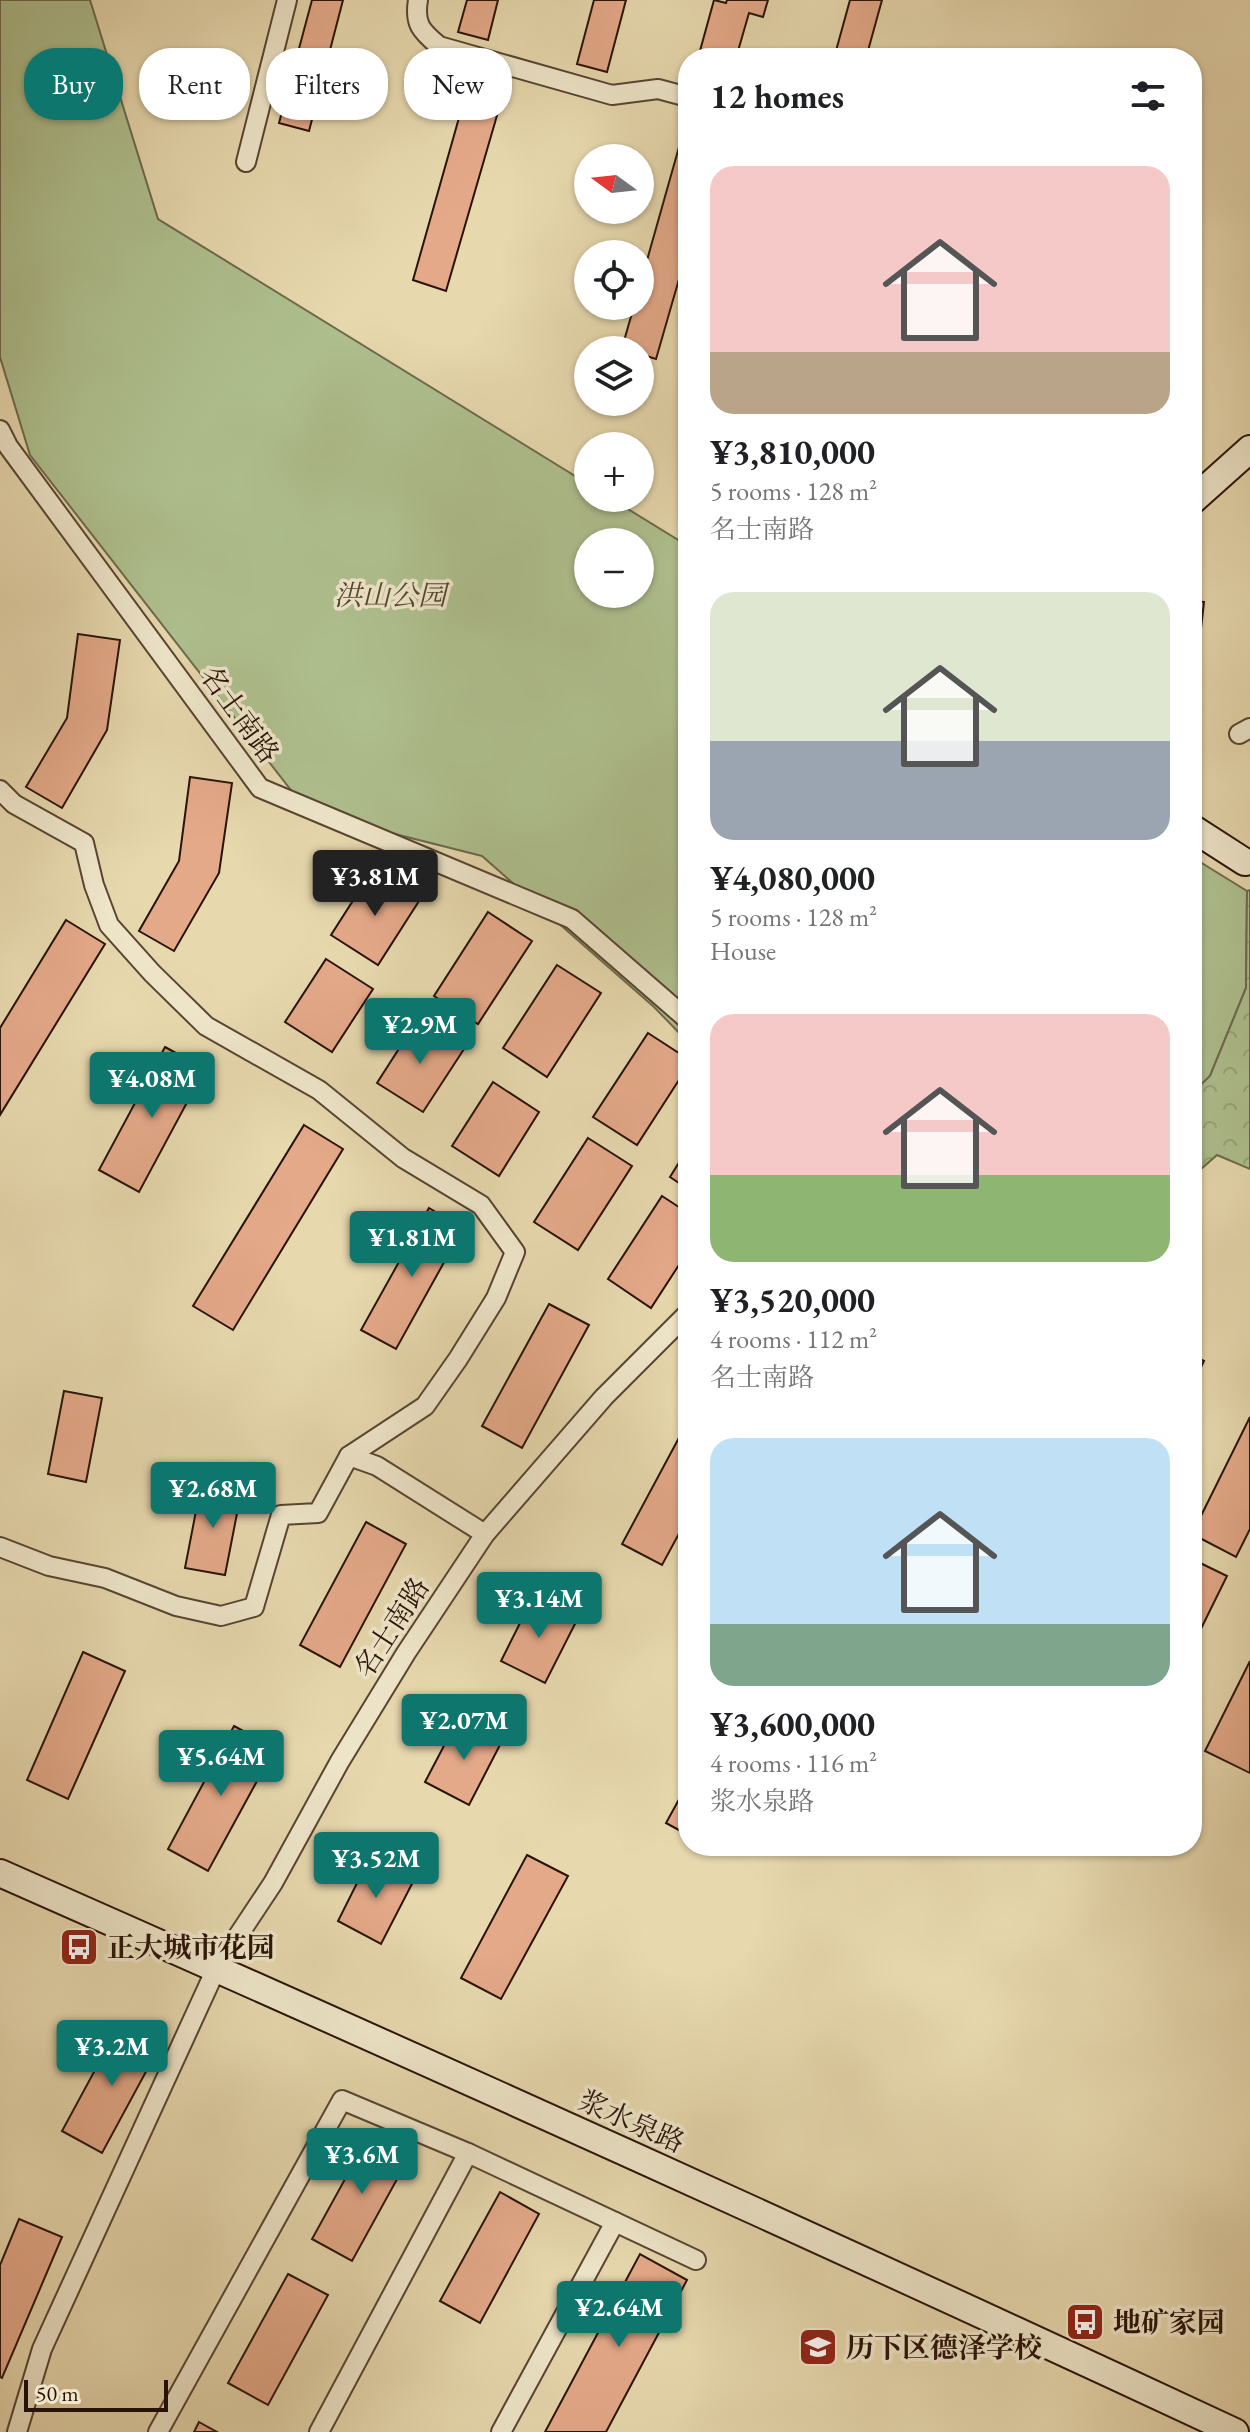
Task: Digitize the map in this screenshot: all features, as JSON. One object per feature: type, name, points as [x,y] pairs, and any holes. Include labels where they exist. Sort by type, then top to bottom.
[{"type":"main road","points":[[1202,492],[1250,449]]},
{"type":"main road","points":[[1202,834],[1245,862]]},
{"type":"main road","name":"浆水泉路","points":[[0,1873],[1017,2330],[1235,2432]]},
{"type":"street","points":[[246,162],[287,0]]},
{"type":"street","points":[[418,0],[416,14],[422,32],[439,46],[612,95],[658,89],[678,94]]},
{"type":"street","name":"名士南路","points":[[0,430],[8,446],[260,788],[572,919],[678,1011]]},
{"type":"street","points":[[0,790],[14,804],[84,843],[94,885],[109,925],[206,1026],[319,1090],[403,1158],[481,1205],[515,1252],[496,1298],[425,1406],[349,1456],[318,1513],[281,1515],[254,1607],[221,1616],[176,1606],[105,1578],[49,1566],[0,1547]]},
{"type":"street","name":"名士南路","points":[[17,2432],[42,2349],[216,1969],[273,1883],[340,1761],[406,1653],[485,1534],[604,1397],[678,1323]]},
{"type":"street","points":[[349,1456],[377,1466],[485,1534]]},
{"type":"street","points":[[158,2432],[342,2100],[468,2153],[696,2260]]},
{"type":"street","points":[[319,2432],[468,2153]]},
{"type":"street","points":[[501,2432],[615,2222]]},
{"type":"green space","name":"洪山公园","points":[[0,0],[90,0],[105,48],[24,48],[24,120],[123,120],[123,106],[158,219],[574,475],[574,512],[633,512],[678,540],[678,1032],[482,856],[308,812],[30,455],[0,357]]},
{"type":"green space","points":[[1202,863],[1247,891],[1246,988],[1210,1076],[1202,1085]]},
{"type":"green space","points":[[1250,890],[1250,1169],[1217,1155],[1202,1168],[1202,1084],[1210,1076],[1246,988],[1247,891]]},
{"type":"building","points":[[312,0],[343,0],[331,48],[299,48]]},
{"type":"building","points":[[467,0],[498,0],[488,40],[458,32]]},
{"type":"building","points":[[594,0],[626,0],[607,72],[577,64]]},
{"type":"building","points":[[714,0],[726,3],[727,0],[768,0],[763,17],[749,13],[739,48],[701,48]]},
{"type":"building","points":[[850,0],[882,0],[869,48],[837,48]]},
{"type":"building","points":[[280,120],[312,120],[309,131],[279,123]]},
{"type":"building","points":[[458,120],[496,120],[446,291],[413,280]]},
{"type":"building","points":[[678,151],[678,283],[656,359],[654,336],[625,336],[630,320],[654,320],[653,240]]},
{"type":"building","points":[[78,634],[120,640],[107,730],[62,808],[26,787],[67,718]]},
{"type":"building","points":[[190,777],[232,783],[219,873],[174,951],[139,931],[179,861]]},
{"type":"building","points":[[372,871],[419,901],[378,965],[331,935]]},
{"type":"building","points":[[488,912],[532,941],[478,1024],[434,996]]},
{"type":"building","points":[[66,920],[105,944],[0,1115],[0,1028]]},
{"type":"building","points":[[326,959],[373,989],[332,1052],[285,1022]]},
{"type":"building","points":[[557,965],[601,993],[547,1077],[503,1048]]},
{"type":"building","points":[[418,1019],[464,1049],[423,1112],[377,1083]]},
{"type":"building","points":[[648,1033],[678,1052],[678,1081],[637,1145],[593,1117]]},
{"type":"building","points":[[165,1047],[205,1069],[139,1192],[99,1170]]},
{"type":"building","points":[[493,1082],[539,1112],[499,1176],[452,1146]]},
{"type":"building","points":[[304,1125],[343,1149],[233,1330],[193,1306]]},
{"type":"building","points":[[588,1138],[632,1166],[578,1250],[534,1222]]},
{"type":"building","points":[[678,1164],[678,1182],[670,1177]]},
{"type":"building","points":[[662,1196],[678,1206],[678,1266],[651,1308],[608,1279]]},
{"type":"building","points":[[429,1208],[463,1228],[396,1349],[361,1330]]},
{"type":"building","points":[[549,1304],[589,1325],[522,1448],[482,1426]]},
{"type":"building","points":[[64,1391],[102,1398],[86,1482],[48,1474]]},
{"type":"building","points":[[1250,1417],[1250,1529],[1236,1557],[1202,1539],[1202,1514]]},
{"type":"building","points":[[678,1440],[678,1535],[662,1565],[622,1544]]},
{"type":"building","points":[[201,1485],[241,1493],[225,1575],[185,1568]]},
{"type":"building","points":[[366,1522],[406,1544],[340,1667],[300,1645]]},
{"type":"building","points":[[1202,1564],[1227,1576],[1202,1627]]},
{"type":"building","points":[[533,1597],[577,1620],[545,1683],[501,1661]]},
{"type":"building","points":[[83,1652],[125,1671],[68,1799],[27,1780]]},
{"type":"building","points":[[1250,1661],[1250,1773],[1205,1751]]},
{"type":"building","points":[[458,1719],[502,1741],[469,1805],[425,1782]]},
{"type":"building","points":[[234,1726],[275,1748],[208,1871],[168,1849]]},
{"type":"building","points":[[678,1801],[678,1830],[666,1823]]},
{"type":"building","points":[[527,1855],[568,1876],[501,1999],[461,1978]]},
{"type":"building","points":[[370,1857],[414,1880],[381,1944],[338,1921]]},
{"type":"building","points":[[121,2022],[161,2044],[102,2153],[62,2131]]},
{"type":"building","points":[[372,2130],[412,2152],[352,2261],[312,2239]]},
{"type":"building","points":[[500,2192],[539,2214],[480,2323],[440,2301]]},
{"type":"building","points":[[19,2219],[62,2237],[2,2378],[0,2265]]},
{"type":"building","points":[[640,2254],[687,2280],[606,2432],[545,2432]]},
{"type":"building","points":[[288,2274],[328,2295],[268,2405],[228,2383]]},
{"type":"building","points":[[199,2422],[217,2432],[194,2432]]},
{"type":"place","name":"正大城市花园","points":[[79,1947]]},
{"type":"place","name":"地矿家园","points":[[1085,2322]]},
{"type":"place","name":"历下区德泽学校","points":[[818,2347]]}]
